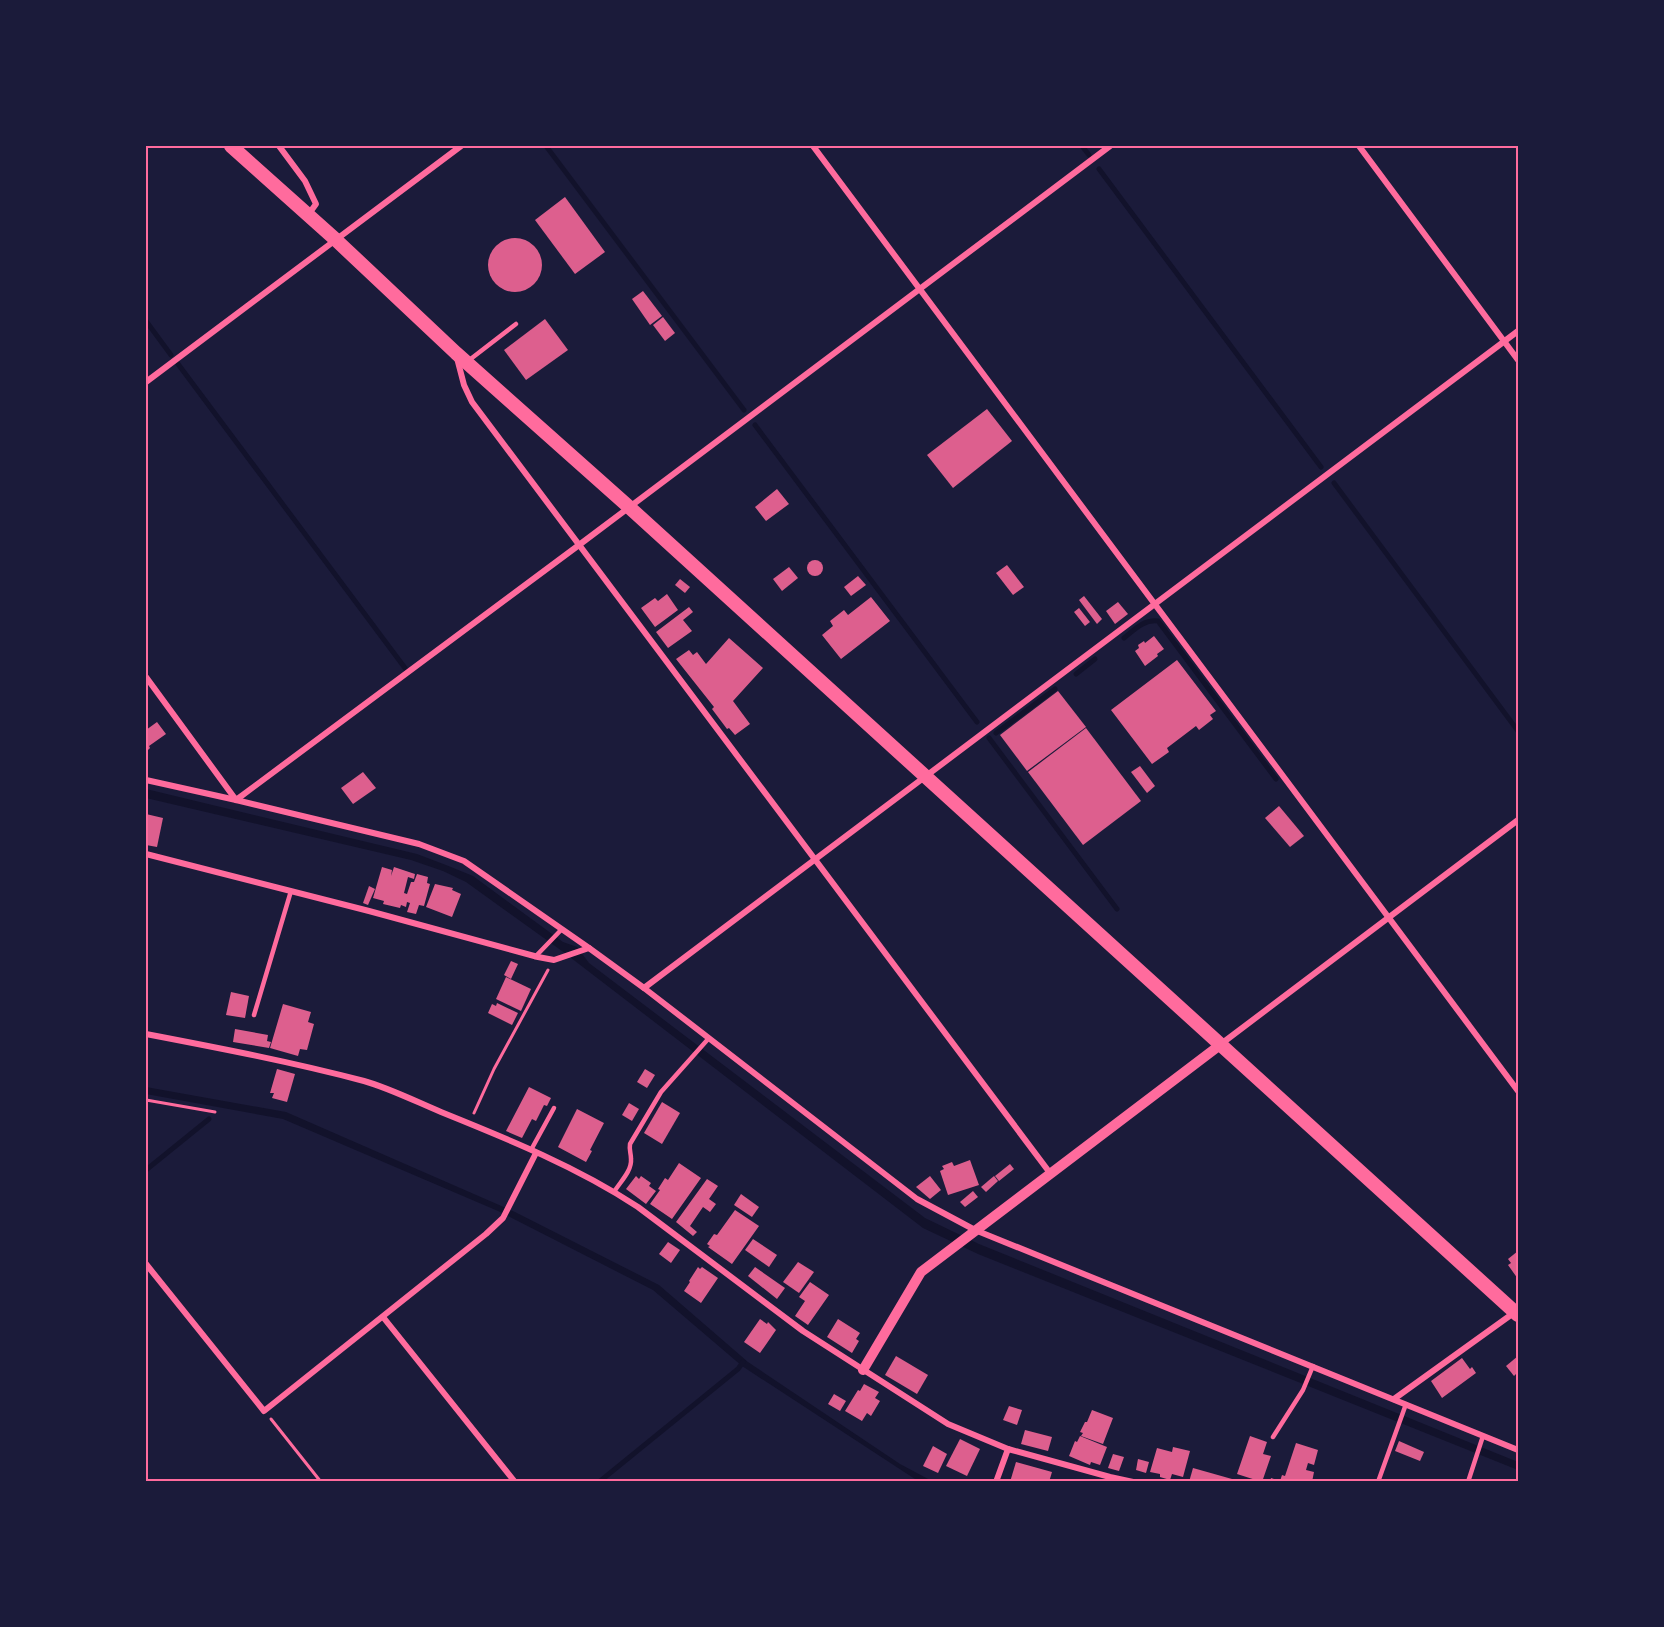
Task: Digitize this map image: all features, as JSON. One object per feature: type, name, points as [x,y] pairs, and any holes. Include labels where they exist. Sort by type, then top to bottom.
[{"type":"main road","points":[[231,146],[335,239],[461,358],[629,507],[1517,1311]]},
{"type":"street","points":[[279,146],[305,181],[316,204],[308,215]]},
{"type":"street","points":[[146,382],[461,146]]},
{"type":"street","points":[[813,146],[1518,1091]]},
{"type":"street","points":[[236,800],[1110,146]]},
{"type":"street","points":[[1359,146],[1518,360]]},
{"type":"street","points":[[644,987],[1518,331]]},
{"type":"street","points":[[461,358],[464,385],[472,402],[1050,1173]]},
{"type":"street","points":[[146,677],[236,800]]},
{"type":"street","points":[[146,780],[419,844],[464,861],[560,931],[644,987],[707,1040],[917,1199],[972,1232],[1394,1400],[1405,1407],[1482,1438],[1518,1450]]},
{"type":"street","points":[[863,1370],[921,1272],[1518,820]]},
{"type":"street","points":[[146,854],[535,957],[556,959],[587,949]]},
{"type":"street","points":[[146,1034],[367,1082],[533,1151],[614,1192],[638,1207],[803,1331],[948,1424],[1008,1449],[1133,1482]]},
{"type":"street","points":[[146,1264],[264,1411],[503,1218],[533,1151]]},
{"type":"street","points":[[1394,1400],[1517,1311]]},
{"type":"street","points":[[383,1317],[515,1482]]},
{"type":"street","points":[[996,1482],[1008,1449]]},
{"type":"lane","points":[[461,358],[516,324]]},
{"type":"lane","points":[[254,1015],[291,891]]},
{"type":"lane","points":[[535,957],[560,931]]},
{"type":"lane","points":[[614,1192],[630,1167],[630,1144],[661,1092],[707,1040]]},
{"type":"lane","points":[[533,1151],[554,1108]]},
{"type":"lane","points":[[1273,1437],[1303,1390],[1312,1369]]},
{"type":"lane","points":[[1378,1482],[1405,1407]]},
{"type":"lane","points":[[1468,1482],[1482,1438]]},
{"type":"path","points":[[469,1123],[494,1069],[556,959]]},
{"type":"path","points":[[146,1100],[215,1112]]},
{"type":"path","points":[[264,1411],[321,1482]]},
{"type":"shaded area","points":[[146,789],[417,854],[473,876],[563,942],[577,947],[589,963],[925,1218],[979,1244],[1518,1462],[1518,1470],[978,1254],[923,1228],[562,951],[466,882],[411,860],[146,798]]},
{"type":"shaded area","points":[[146,1087],[286,1112],[515,1212],[659,1285],[748,1362],[900,1464],[932,1481],[918,1481],[742,1366],[653,1290],[498,1211],[283,1119],[146,1094]]},
{"type":"building","points":[[565,197],[605,252],[575,274],[535,220]]},
{"type":"building","points":[[515,238],[525,240],[534,246],[540,255],[542,265],[540,275],[534,284],[525,290],[515,292],[505,290],[496,284],[490,275],[488,265],[490,255],[496,246],[505,240]]},
{"type":"building","points":[[643,291],[662,316],[650,325],[632,299]]},
{"type":"building","points":[[663,317],[675,333],[665,341],[653,325]]},
{"type":"building","points":[[545,319],[568,350],[526,380],[504,350]]},
{"type":"building","points":[[987,409],[1012,441],[953,488],[927,455]]},
{"type":"building","points":[[777,489],[789,504],[766,521],[755,507]]},
{"type":"building","points":[[812,560],[818,560],[823,568],[821,574],[812,576],[807,571],[807,565]]},
{"type":"building","points":[[1007,565],[1024,587],[1013,595],[996,573]]},
{"type":"building","points":[[789,567],[798,578],[782,591],[773,579]]},
{"type":"building","points":[[858,576],[866,585],[851,596],[844,587]]},
{"type":"building","points":[[680,579],[690,587],[685,593],[675,585]]},
{"type":"building","points":[[667,594],[678,610],[655,627],[641,608],[655,598],[658,601]]},
{"type":"building","points":[[1084,596],[1102,619],[1097,624],[1079,600]]},
{"type":"building","points":[[871,597],[890,621],[841,659],[822,635],[833,626],[830,621],[844,610],[848,615]]},
{"type":"building","points":[[1118,602],[1128,614],[1115,624],[1106,611]]},
{"type":"building","points":[[689,607],[693,612],[683,620],[692,631],[668,648],[656,632]]},
{"type":"building","points":[[1079,608],[1090,622],[1085,626],[1074,612]]},
{"type":"building","points":[[1154,636],[1164,649],[1145,666],[1135,651],[1139,648],[1138,645]]},
{"type":"building","points":[[729,638],[763,668],[733,701],[750,724],[735,735],[729,728],[727,729],[712,709],[714,707],[676,659],[689,650],[693,655],[697,652],[706,664]]},
{"type":"building","points":[[1177,660],[1216,711],[1210,715],[1213,719],[1199,730],[1196,726],[1167,748],[1169,752],[1152,764],[1111,710]]},
{"type":"building","points":[[1058,691],[1086,727],[1027,771],[1000,735]]},
{"type":"building","points":[[157,722],[166,734],[149,746],[146,752],[146,730]]},
{"type":"building","points":[[1086,728],[1141,801],[1083,845],[1028,772]]},
{"type":"building","points":[[1140,766],[1155,786],[1147,793],[1131,772]]},
{"type":"building","points":[[363,772],[376,788],[353,804],[341,788]]},
{"type":"building","points":[[1279,806],[1304,836],[1290,847],[1265,818]]},
{"type":"building","points":[[146,814],[163,818],[157,847],[146,845]]},
{"type":"building","points":[[382,867],[392,870],[391,876],[394,867],[415,874],[414,879],[408,877],[404,893],[407,894],[417,874],[428,877],[427,883],[430,884],[424,906],[419,905],[416,914],[407,912],[410,903],[407,902],[406,907],[401,905],[400,908],[383,904],[384,901],[373,898]]},
{"type":"building","points":[[435,884],[453,888],[452,890],[461,894],[452,917],[426,907]]},
{"type":"building","points":[[369,886],[375,889],[368,905],[363,903]]},
{"type":"building","points":[[511,961],[518,964],[511,979],[504,975]]},
{"type":"building","points":[[506,977],[531,989],[521,1011],[496,999]]},
{"type":"building","points":[[231,992],[249,996],[245,1018],[226,1015]]},
{"type":"building","points":[[497,1003],[518,1013],[512,1025],[488,1013],[492,1004],[496,1006]]},
{"type":"building","points":[[283,1004],[311,1012],[308,1022],[314,1024],[307,1050],[300,1049],[298,1056],[270,1048]]},
{"type":"building","points":[[235,1029],[268,1035],[267,1041],[271,1042],[269,1048],[233,1042]]},
{"type":"building","points":[[277,1069],[295,1074],[287,1102],[272,1098],[274,1093],[270,1093]]},
{"type":"building","points":[[645,1069],[655,1075],[647,1088],[637,1082]]},
{"type":"building","points":[[529,1087],[551,1098],[547,1106],[544,1105],[536,1121],[532,1119],[522,1138],[506,1131]]},
{"type":"building","points":[[662,1102],[680,1113],[662,1144],[644,1133]]},
{"type":"building","points":[[629,1103],[639,1109],[632,1121],[622,1115]]},
{"type":"building","points":[[577,1109],[604,1123],[586,1162],[558,1147]]},
{"type":"building","points":[[970,1160],[979,1185],[948,1195],[940,1171],[944,1169],[942,1166],[952,1162],[954,1166]]},
{"type":"building","points":[[679,1163],[701,1178],[672,1219],[650,1204],[665,1178],[668,1180]]},
{"type":"building","points":[[1010,1164],[1014,1169],[999,1181],[995,1176]]},
{"type":"building","points":[[636,1176],[639,1179],[641,1176],[651,1183],[649,1186],[656,1191],[646,1204],[626,1189]]},
{"type":"building","points":[[930,1176],[941,1190],[930,1199],[916,1187]]},
{"type":"building","points":[[994,1176],[998,1181],[986,1192],[981,1187]]},
{"type":"building","points":[[707,1179],[718,1186],[709,1199],[716,1204],[710,1212],[703,1207],[690,1226],[697,1232],[693,1236],[676,1222]]},
{"type":"building","points":[[973,1191],[978,1197],[965,1207],[960,1202]]},
{"type":"building","points":[[741,1194],[759,1207],[752,1217],[734,1205]]},
{"type":"building","points":[[735,1210],[759,1226],[732,1264],[707,1244],[714,1234],[717,1235]]},
{"type":"building","points":[[753,1239],[777,1255],[769,1267],[745,1250]]},
{"type":"building","points":[[668,1242],[680,1250],[671,1263],[659,1254]]},
{"type":"building","points":[[1518,1251],[1518,1279],[1508,1265],[1511,1263],[1508,1259]]},
{"type":"building","points":[[798,1262],[814,1272],[799,1293],[783,1282]]},
{"type":"building","points":[[698,1267],[700,1269],[702,1267],[718,1278],[701,1303],[684,1291]]},
{"type":"building","points":[[755,1267],[785,1288],[777,1299],[748,1276]]},
{"type":"building","points":[[810,1282],[829,1295],[808,1325],[795,1316],[805,1301],[799,1297]]},
{"type":"building","points":[[760,1319],[767,1324],[768,1322],[776,1330],[760,1353],[744,1342]]},
{"type":"building","points":[[838,1319],[860,1333],[856,1339],[859,1341],[852,1353],[827,1337]]},
{"type":"building","points":[[896,1356],[928,1375],[917,1394],[885,1375]]},
{"type":"building","points":[[1518,1356],[1518,1372],[1514,1376],[1506,1366]]},
{"type":"building","points":[[1462,1358],[1476,1373],[1442,1398],[1431,1381]]},
{"type":"building","points":[[864,1384],[879,1392],[875,1398],[880,1401],[871,1416],[867,1413],[862,1421],[845,1411]]},
{"type":"building","points":[[834,1394],[846,1401],[840,1411],[828,1404]]},
{"type":"building","points":[[1009,1406],[1022,1410],[1017,1425],[1003,1420]]},
{"type":"building","points":[[1092,1410],[1113,1418],[1103,1444],[1081,1436],[1083,1433],[1080,1432]]},
{"type":"building","points":[[1025,1430],[1052,1437],[1048,1451],[1021,1444]]},
{"type":"building","points":[[1080,1436],[1107,1447],[1100,1465],[1091,1462],[1090,1465],[1069,1456],[1075,1441],[1077,1442]]},
{"type":"building","points":[[1250,1436],[1267,1442],[1263,1454],[1271,1456],[1262,1482],[1237,1474]]},
{"type":"building","points":[[960,1439],[980,1449],[967,1476],[946,1466]]},
{"type":"building","points":[[1399,1441],[1424,1452],[1420,1461],[1395,1451]]},
{"type":"building","points":[[1296,1443],[1318,1450],[1314,1465],[1308,1463],[1306,1470],[1314,1472],[1312,1482],[1270,1482],[1271,1478],[1280,1481],[1282,1475],[1285,1476]]},
{"type":"building","points":[[933,1446],[947,1454],[938,1473],[923,1466]]},
{"type":"building","points":[[1173,1447],[1190,1451],[1183,1477],[1172,1474],[1170,1480],[1160,1477],[1160,1474],[1150,1472],[1157,1448],[1172,1452]]},
{"type":"building","points":[[1113,1454],[1124,1457],[1119,1471],[1108,1468]]},
{"type":"building","points":[[1138,1459],[1149,1462],[1146,1473],[1136,1470]]},
{"type":"building","points":[[1016,1462],[1052,1472],[1049,1482],[1010,1482]]},
{"type":"building","points":[[1193,1468],[1232,1479],[1231,1482],[1189,1482]]},
{"type":"waterway","points":[[546,146],[744,410]]},
{"type":"waterway","points":[[1082,146],[1089,155]]},
{"type":"waterway","points":[[1099,169],[1321,467]]},
{"type":"waterway","points":[[146,321],[171,355]]},
{"type":"waterway","points":[[178,364],[405,668]]},
{"type":"waterway","points":[[755,425],[977,722]]},
{"type":"waterway","points":[[1334,483],[1518,731]]},
{"type":"waterway","points":[[1124,638],[1144,623],[1158,621],[1276,779]]},
{"type":"waterway","points":[[1076,674],[1095,659]]},
{"type":"waterway","points":[[996,733],[1055,689]]},
{"type":"waterway","points":[[989,738],[1117,909]]},
{"type":"waterway","points":[[146,1170],[209,1119]]},
{"type":"waterway","points":[[599,1482],[738,1369],[743,1362]]}]
